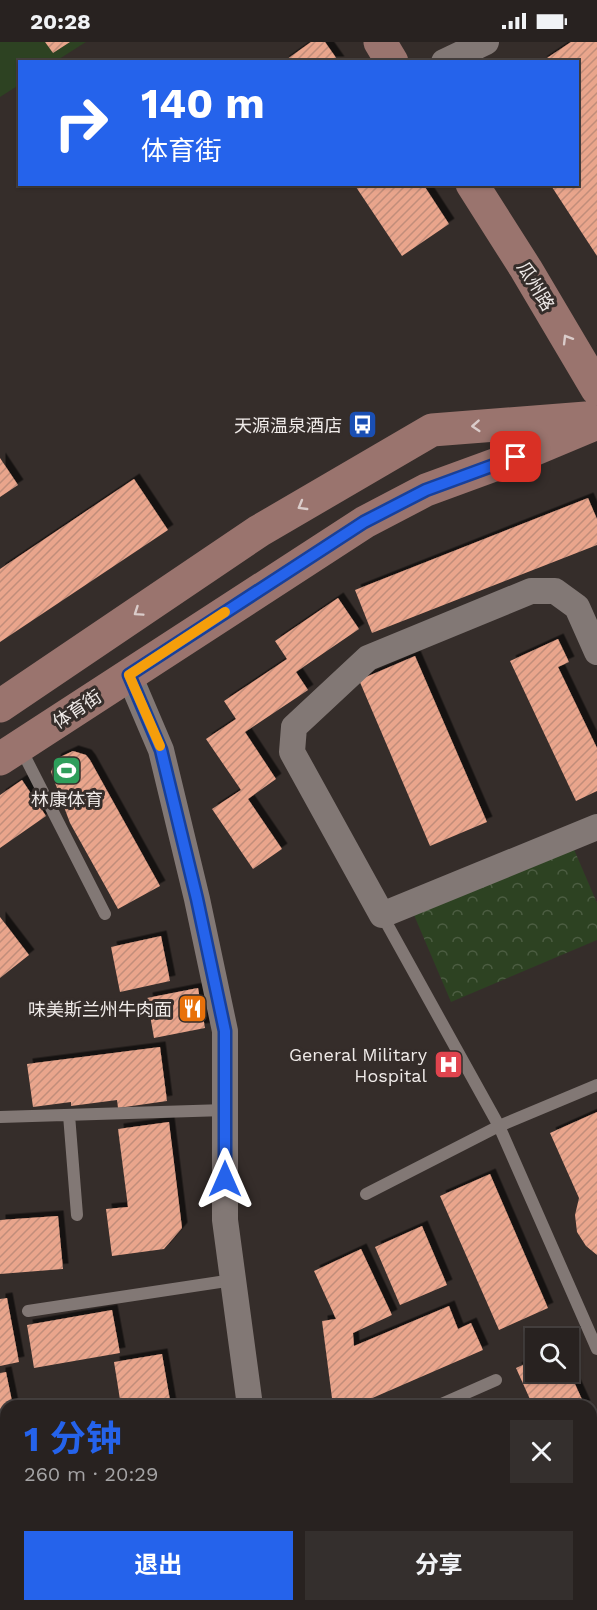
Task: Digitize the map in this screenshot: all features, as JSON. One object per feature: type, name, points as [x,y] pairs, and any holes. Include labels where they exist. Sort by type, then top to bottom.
[{"type":"street","points":[[380,42],[391,60]]},
{"type":"street","points":[[448,60],[486,42]]},
{"type":"street","name":"瓜州路","points":[[473,186],[526,269],[597,389]]},
{"type":"street","points":[[0,706],[259,531],[432,430],[597,417]]},
{"type":"street","name":"体育街","points":[[10,752],[364,522],[426,490],[516,457],[597,423]]},
{"type":"street","points":[[597,652],[577,607],[555,591],[531,591],[368,658],[294,727],[292,752],[382,915],[597,827]]},
{"type":"street","points":[[129,675],[161,750],[197,899],[225,1031],[225,1220],[249,1400]]},
{"type":"lane","points":[[10,752],[105,914]]},
{"type":"lane","points":[[382,915],[499,1126],[597,1349]]},
{"type":"lane","points":[[366,1194],[499,1126],[597,1085]]},
{"type":"lane","points":[[0,1118],[225,1110]]},
{"type":"lane","points":[[69,1115],[77,1215]]},
{"type":"lane","points":[[28,1311],[233,1280]]},
{"type":"lane","points":[[451,1400],[496,1380]]},
{"type":"green space","points":[[0,42],[86,42],[58,60],[18,60],[18,86],[0,97]]},
{"type":"green space","points":[[573,847],[597,903],[597,940],[451,1002],[414,915]]},
{"type":"building","points":[[45,42],[70,42],[53,53]]},
{"type":"building","points":[[311,42],[325,42],[338,60],[286,60]]},
{"type":"building","points":[[571,42],[597,42],[597,256],[551,186],[579,186],[579,60],[544,60]]},
{"type":"building","points":[[355,186],[424,186],[449,224],[402,256]]},
{"type":"building","points":[[0,458],[18,485],[0,497]]},
{"type":"building","points":[[134,479],[168,530],[0,642],[0,569]]},
{"type":"building","points":[[588,498],[597,519],[597,545],[372,633],[355,590]]},
{"type":"building","points":[[338,598],[359,629],[296,672],[308,690],[245,732],[276,779],[248,799],[282,849],[253,869],[212,809],[241,790],[206,739],[236,719],[224,701],[287,659],[275,641]]},
{"type":"building","points":[[558,639],[569,662],[558,667],[597,748],[597,791],[576,801],[510,661]]},
{"type":"building","points":[[415,656],[487,822],[430,846],[359,680]]},
{"type":"building","points":[[73,751],[86,755],[90,760],[160,886],[118,909],[70,823],[51,772],[56,759]]},
{"type":"building","points":[[22,780],[46,816],[0,848],[0,795]]},
{"type":"building","points":[[0,917],[29,955],[0,978]]},
{"type":"building","points":[[161,936],[170,981],[120,992],[111,947]]},
{"type":"building","points":[[198,988],[205,1028],[154,1038],[147,998]]},
{"type":"building","points":[[160,1047],[167,1101],[118,1108],[117,1100],[71,1106],[71,1102],[33,1107],[27,1064]]},
{"type":"building","points":[[597,1112],[597,1255],[586,1246],[577,1232],[575,1215],[579,1198],[550,1133]]},
{"type":"building","points":[[169,1122],[182,1228],[164,1249],[112,1256],[106,1209],[128,1207],[118,1129]]},
{"type":"building","points":[[490,1174],[548,1308],[499,1330],[440,1196]]},
{"type":"building","points":[[58,1216],[63,1269],[0,1274],[0,1220]]},
{"type":"building","points":[[422,1226],[447,1285],[400,1305],[375,1247]]},
{"type":"building","points":[[361,1249],[392,1315],[353,1333],[354,1346],[449,1306],[458,1329],[471,1323],[483,1350],[368,1400],[332,1400],[322,1321],[336,1319],[314,1271]]},
{"type":"building","points":[[7,1298],[19,1362],[0,1366],[0,1299]]},
{"type":"building","points":[[112,1310],[120,1353],[34,1368],[27,1325]]},
{"type":"building","points":[[162,1354],[170,1400],[120,1400],[114,1362]]},
{"type":"building","points":[[525,1364],[525,1382],[574,1382],[582,1400],[530,1400],[516,1368]]},
{"type":"building","points":[[6,1372],[12,1400],[0,1400],[0,1373]]},
{"type":"slow traffic","points":[[160,746],[129,675],[225,612]]},
{"type":"place","name":"天源温泉酒店","points":[[363,425]]},
{"type":"place","name":"林康体育","points":[[67,770]]},
{"type":"place","name":"味美斯兰州牛肉面","points":[[193,1009]]},
{"type":"place","name":"General Military Hospital","points":[[448,1064]]},
{"type":"route","points":[[225,1179],[225,1031],[197,899],[161,750],[129,675],[364,522],[426,490],[516,457]]}]
